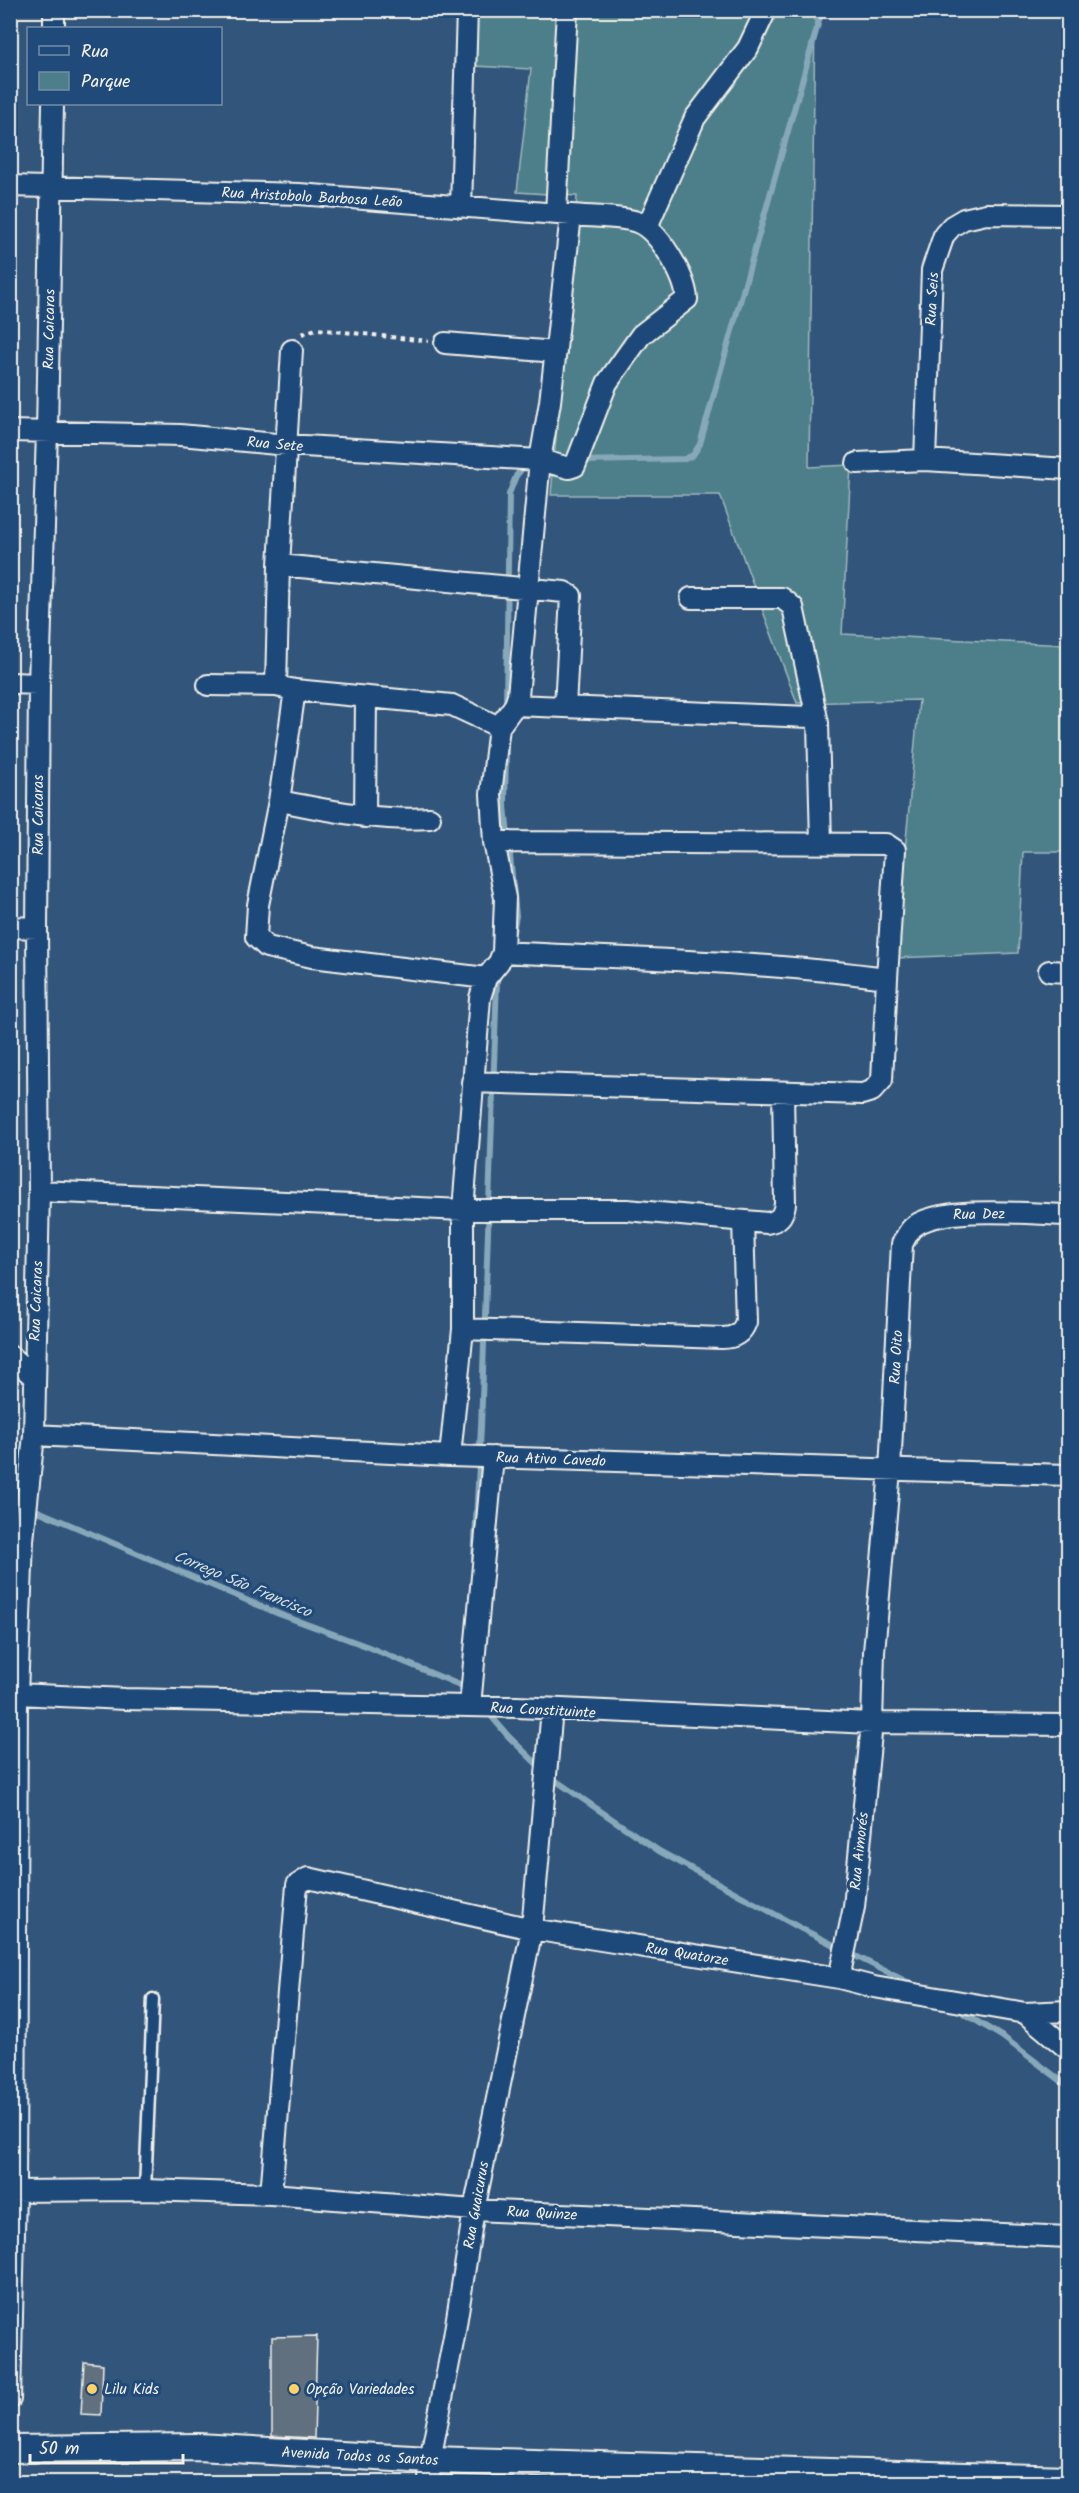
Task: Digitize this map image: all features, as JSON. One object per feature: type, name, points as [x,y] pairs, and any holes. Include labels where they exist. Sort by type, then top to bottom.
[{"type":"street","points":[[54,10],[54,27]]},
{"type":"street","points":[[461,207],[467,10]]},
{"type":"street","points":[[450,1456],[463,1329],[463,1210],[480,998],[486,978],[499,962],[503,952],[505,898],[494,842],[491,794],[499,727],[515,705],[540,460],[550,402],[566,257],[563,214],[567,10]]},
{"type":"street","points":[[647,227],[695,118],[748,48],[766,10]]},
{"type":"street","name":"Rua Caicaras","points":[[10,2399],[19,1533],[27,1495],[34,1435],[39,1191],[37,928],[39,684],[47,432],[53,105]]},
{"type":"street","name":"Rua Aristobolo Barbosa Leão","points":[[10,186],[299,194],[563,214],[634,221],[647,227]]},
{"type":"street","name":"Rua Seis","points":[[925,459],[932,270],[944,235],[952,226],[964,219],[986,214],[1068,215]]},
{"type":"street","name":"Rua Sete","points":[[10,432],[180,435],[287,445],[540,460],[569,468],[575,466],[607,383],[641,335],[687,299],[676,264],[647,227]]},
{"type":"street","points":[[445,343],[556,352]]},
{"type":"street","points":[[276,686],[279,565],[292,350]]},
{"type":"street","points":[[857,463],[925,459],[1068,469]]},
{"type":"street","points":[[279,565],[564,592],[571,596],[565,707]]},
{"type":"street","points":[[692,598],[782,598],[793,607],[818,723],[821,843]]},
{"type":"street","points":[[10,683],[39,684]]},
{"type":"street","points":[[208,685],[276,686],[366,698],[452,705],[499,727]]},
{"type":"street","points":[[295,690],[279,801],[258,905],[256,937],[267,947],[312,957],[486,978]]},
{"type":"street","points":[[365,817],[366,698]]},
{"type":"street","points":[[515,705],[810,717],[818,723]]},
{"type":"street","points":[[279,801],[365,817],[403,820],[430,819]]},
{"type":"street","points":[[472,1082],[862,1094],[873,1091],[882,1080],[895,849],[886,844],[494,842]]},
{"type":"street","points":[[10,927],[37,928]]},
{"type":"street","points":[[503,952],[733,964],[846,972],[887,978]]},
{"type":"street","points":[[39,1191],[463,1210],[627,1210],[774,1222],[784,1214],[783,1092]]},
{"type":"street","name":"Rua Dez","points":[[902,1244],[911,1229],[922,1221],[954,1213],[1068,1215]]},
{"type":"street","points":[[463,1329],[710,1338],[734,1336],[743,1329],[746,1322],[743,1221]]},
{"type":"street","name":"Rua Oito","points":[[872,1723],[874,1652],[890,1470],[902,1244]]},
{"type":"street","points":[[10,1356],[34,1377]]},
{"type":"street","name":"Rua Ativo Cavedo","points":[[34,1435],[450,1456],[1068,1475]]},
{"type":"street","points":[[472,1697],[493,1457]]},
{"type":"street","name":"Rua Constituinte","points":[[17,1694],[125,1699],[472,1697],[517,1707],[552,1709],[872,1723],[1068,1725]]},
{"type":"street","name":"Rua Guaicurus","points":[[430,2471],[474,2210],[532,1929],[552,1709]]},
{"type":"street","name":"Rua Aimorés","points":[[842,1968],[852,1920],[872,1723]]},
{"type":"street","name":"Rua Quatorze","points":[[272,2194],[297,1885],[308,1878],[532,1929],[842,1968],[904,1991],[1025,2013],[1068,2011]]},
{"type":"street","points":[[1025,2013],[1068,2049]]},
{"type":"street","name":"Rua Quinze","points":[[13,2191],[145,2190],[272,2194],[474,2210],[1068,2237]]},
{"type":"street","name":"Avenida Todos os Santos","points":[[10,2449],[198,2447],[430,2471],[1068,2479]]},
{"type":"lane","points":[[145,2190],[153,1999]]},
{"type":"path","points":[[292,350],[298,337],[316,329],[445,343]]},
{"type":"green space","points":[[457,11],[817,11],[815,15],[809,467],[851,465],[842,634],[1068,645],[1068,852],[1023,852],[1018,953],[895,958],[919,700],[797,703],[720,495],[551,495],[577,196],[517,192],[531,69],[454,65]]},
{"type":"building","name":"Opção Variedades","points":[[317,2336],[314,2438],[272,2436],[272,2337]]},
{"type":"building","name":"Lilu Kids","points":[[84,2362],[103,2364],[101,2415],[81,2414]]},
{"type":"waterway","points":[[579,461],[685,459],[693,455],[700,444],[822,10]]},
{"type":"waterway","points":[[506,708],[509,494],[516,476],[525,465]]},
{"type":"waterway","points":[[506,748],[505,806],[516,916],[513,932]]},
{"type":"waterway","points":[[474,1559],[497,981],[500,973]]},
{"type":"waterway","name":"Corrego São Francisco","points":[[10,1499],[279,1614],[366,1646],[467,1688]]},
{"type":"waterway","points":[[487,1711],[508,1736],[542,1769]]},
{"type":"waterway","points":[[549,1776],[659,1851],[802,1929],[917,1987]]},
{"type":"waterway","points":[[955,2008],[1003,2037],[1068,2086]]},
{"type":"place","name":"Lilu Kids","points":[[92,2389]]},
{"type":"place","name":"Opção Variedades","points":[[294,2389]]}]
